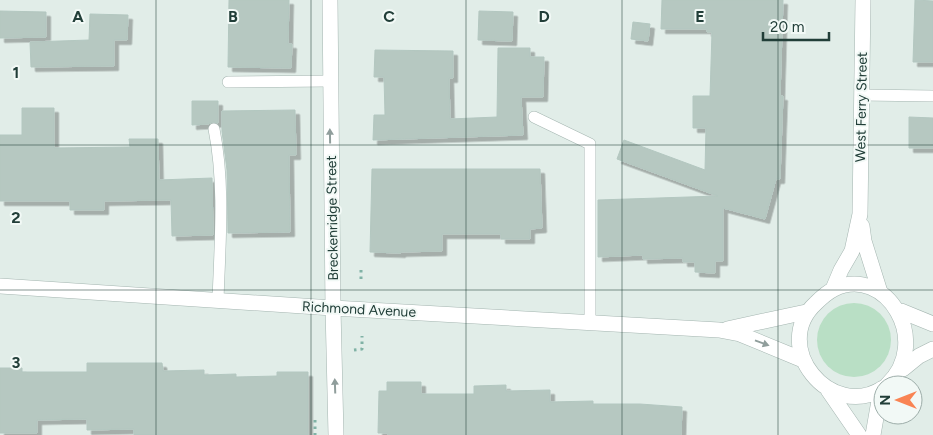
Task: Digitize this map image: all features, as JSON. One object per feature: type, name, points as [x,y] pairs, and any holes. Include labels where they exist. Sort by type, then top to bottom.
[{"type":"street","name":"Breckenridge Street","points":[[330,0],[336,435]]},
{"type":"street","name":"West Ferry Street","points":[[863,0],[860,214],[864,241],[880,292]]},
{"type":"street","name":"West Ferry Street","points":[[833,289],[852,251],[860,214]]},
{"type":"street","points":[[859,435],[828,390],[814,377],[803,360],[799,336],[806,312],[833,289],[858,285],[870,287],[880,292],[901,311],[907,325],[909,336],[908,353],[901,370]]},
{"type":"street","name":"Richmond Avenue","points":[[0,286],[333,308],[718,330],[740,334],[803,360]]},
{"type":"street","points":[[901,311],[933,324]]},
{"type":"street","name":"Richmond Avenue","points":[[718,330],[742,327],[806,312]]},
{"type":"street","points":[[896,375],[933,349]]},
{"type":"street","points":[[828,390],[857,396],[873,392]]},
{"type":"lane","points":[[228,82],[330,81]]},
{"type":"lane","points":[[862,95],[933,96]]},
{"type":"lane","points":[[534,117],[590,144],[590,322]]},
{"type":"lane","points":[[214,129],[220,177],[218,300]]},
{"type":"path","points":[[361,270],[361,282]]},
{"type":"path","points":[[354,350],[362,348],[362,336]]},
{"type":"green space","points":[[854,303],[868,306],[880,314],[888,326],[891,340],[888,354],[880,366],[868,374],[854,377],[840,374],[828,366],[820,354],[817,340],[820,326],[828,314],[840,306]]},
{"type":"building","points":[[229,0],[289,0],[288,44],[292,44],[291,68],[228,67]]},
{"type":"building","points":[[662,0],[783,0],[780,96],[783,96],[780,179],[776,179],[765,219],[723,208],[723,261],[715,261],[715,273],[695,272],[695,262],[683,262],[683,258],[643,259],[643,255],[598,257],[598,200],[718,196],[617,159],[624,140],[705,170],[706,128],[693,128],[693,96],[710,96],[712,32],[707,32],[707,29],[661,29]]},
{"type":"building","points":[[915,0],[933,1],[933,62],[913,62]]},
{"type":"building","points":[[0,11],[46,12],[46,37],[0,38]]},
{"type":"building","points":[[479,11],[513,12],[512,41],[478,40]]},
{"type":"building","points":[[90,14],[128,15],[127,40],[114,40],[114,66],[31,67],[30,42],[89,40]]},
{"type":"building","points":[[633,22],[650,24],[648,41],[631,39]]},
{"type":"building","points":[[498,48],[530,48],[530,57],[544,57],[543,97],[521,97],[523,135],[373,140],[374,115],[385,115],[384,77],[374,77],[375,50],[453,51],[453,78],[449,78],[450,119],[497,117]]},
{"type":"building","points":[[192,101],[218,101],[218,123],[192,125]]},
{"type":"building","points":[[22,108],[54,108],[54,148],[130,147],[129,139],[158,139],[159,180],[212,178],[213,235],[172,236],[171,200],[104,201],[104,210],[70,210],[70,201],[0,201],[0,135],[22,135]]},
{"type":"building","points":[[295,110],[296,155],[289,155],[290,232],[228,233],[227,170],[222,131],[222,111]]},
{"type":"building","points":[[909,117],[933,118],[933,148],[909,148]]},
{"type":"building","points":[[372,169],[540,169],[542,228],[530,229],[530,239],[501,239],[501,234],[442,234],[442,251],[370,252]]},
{"type":"building","points":[[87,363],[162,363],[163,371],[204,370],[204,375],[236,374],[236,377],[277,376],[277,372],[308,372],[308,435],[134,435],[134,429],[87,430],[87,419],[37,420],[37,433],[0,433],[0,368],[22,368],[22,372],[87,372]]},
{"type":"building","points":[[387,382],[421,382],[421,394],[474,394],[474,386],[506,385],[506,391],[550,390],[550,402],[593,401],[593,404],[640,404],[682,407],[681,435],[388,435],[388,433],[378,433],[379,391],[387,391]]}]
